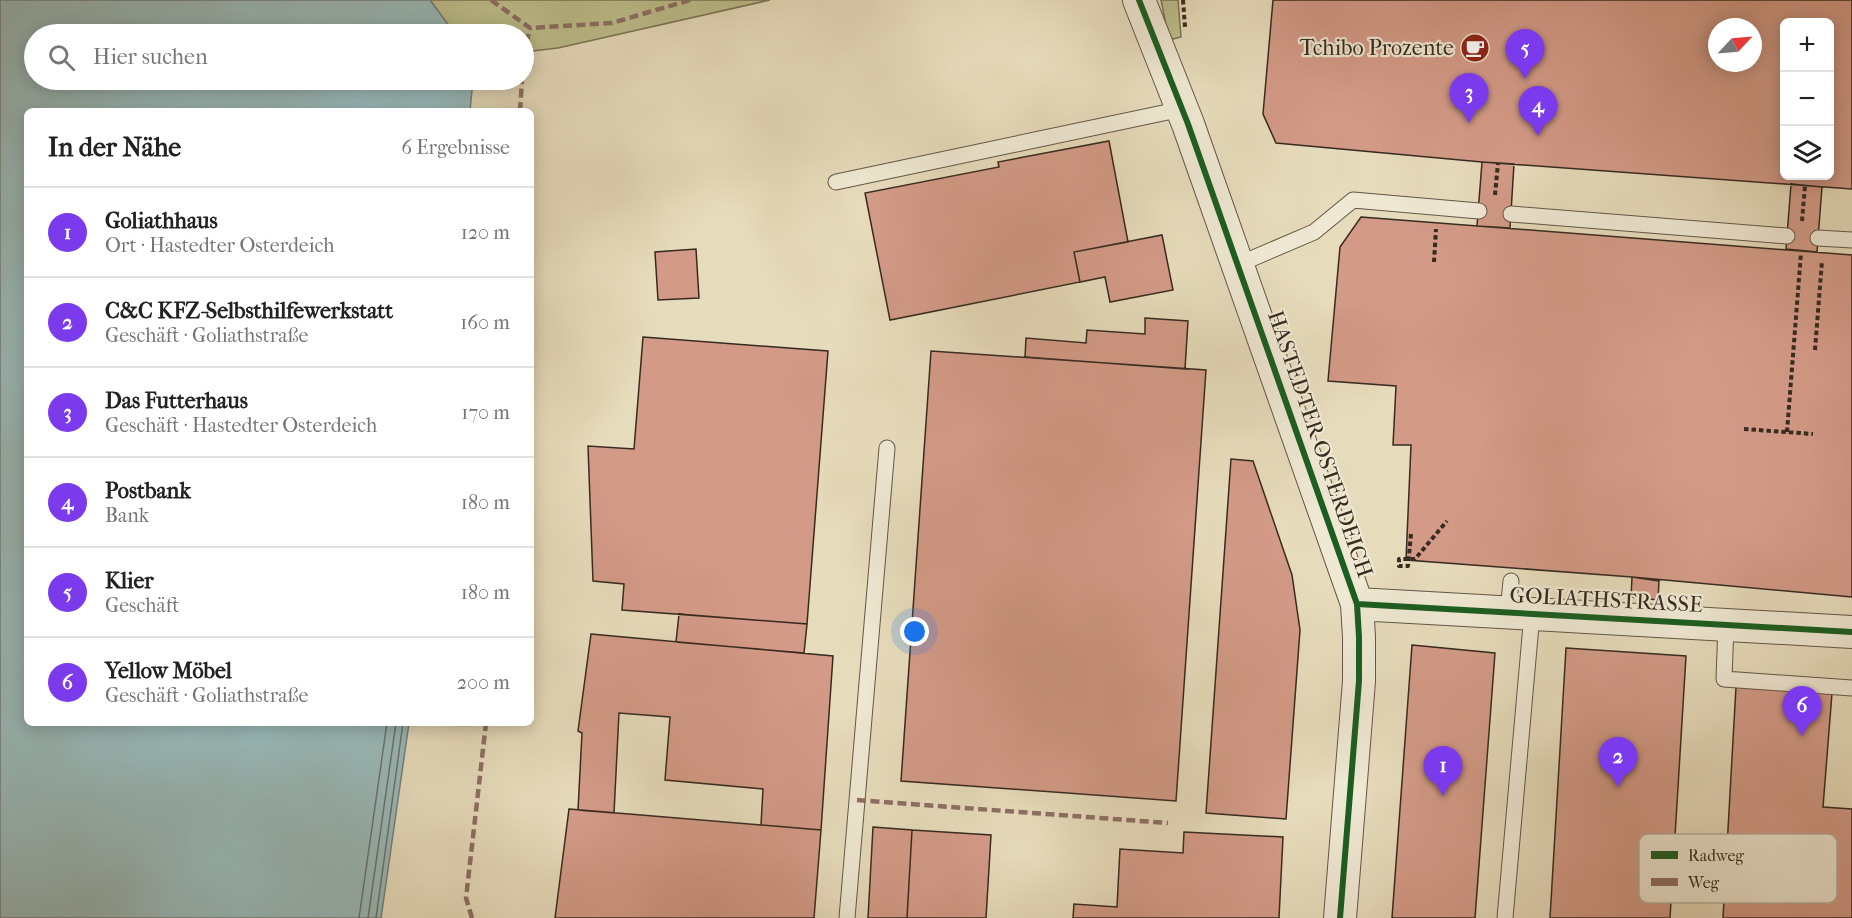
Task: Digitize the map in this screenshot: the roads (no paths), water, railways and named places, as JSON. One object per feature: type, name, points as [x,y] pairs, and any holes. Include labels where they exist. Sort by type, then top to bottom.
[{"type":"street","name":"HASTEDTER OSTERDEICH","points":[[1139,0],[1182,109],[1357,604],[1359,681],[1340,918]]},
{"type":"street","name":"GOLIATHSTRASSE","points":[[1357,604],[1852,632]]},
{"type":"lane","points":[[836,182],[1182,109]]},
{"type":"lane","points":[[1237,265],[1314,232],[1353,200],[1479,211]]},
{"type":"lane","points":[[1510,214],[1787,236]]},
{"type":"lane","points":[[1821,238],[1852,240]]},
{"type":"lane","points":[[847,918],[887,448]]},
{"type":"lane","points":[[1505,918],[1520,613],[1511,581]]},
{"type":"lane","points":[[1726,625],[1724,679],[1852,688]]},
{"type":"water","points":[[0,0],[430,0],[448,24],[24,24],[24,90],[472,90],[470,108],[24,108],[24,726],[409,726],[381,918],[0,918]]},
{"type":"place","name":"Tchibo Prozente","points":[[1475,48]]},
{"type":"place","name":"Klier","points":[[1525,79]]},
{"type":"place","name":"Das Futterhaus","points":[[1469,123]]},
{"type":"place","name":"Postbank","points":[[1538,136]]},
{"type":"place","name":"Yellow Möbel","points":[[1802,736]]},
{"type":"place","name":"C&C KFZ-Selbsthilfewerkstatt","points":[[1618,787]]},
{"type":"place","name":"Goliathhaus","points":[[1443,796]]}]
